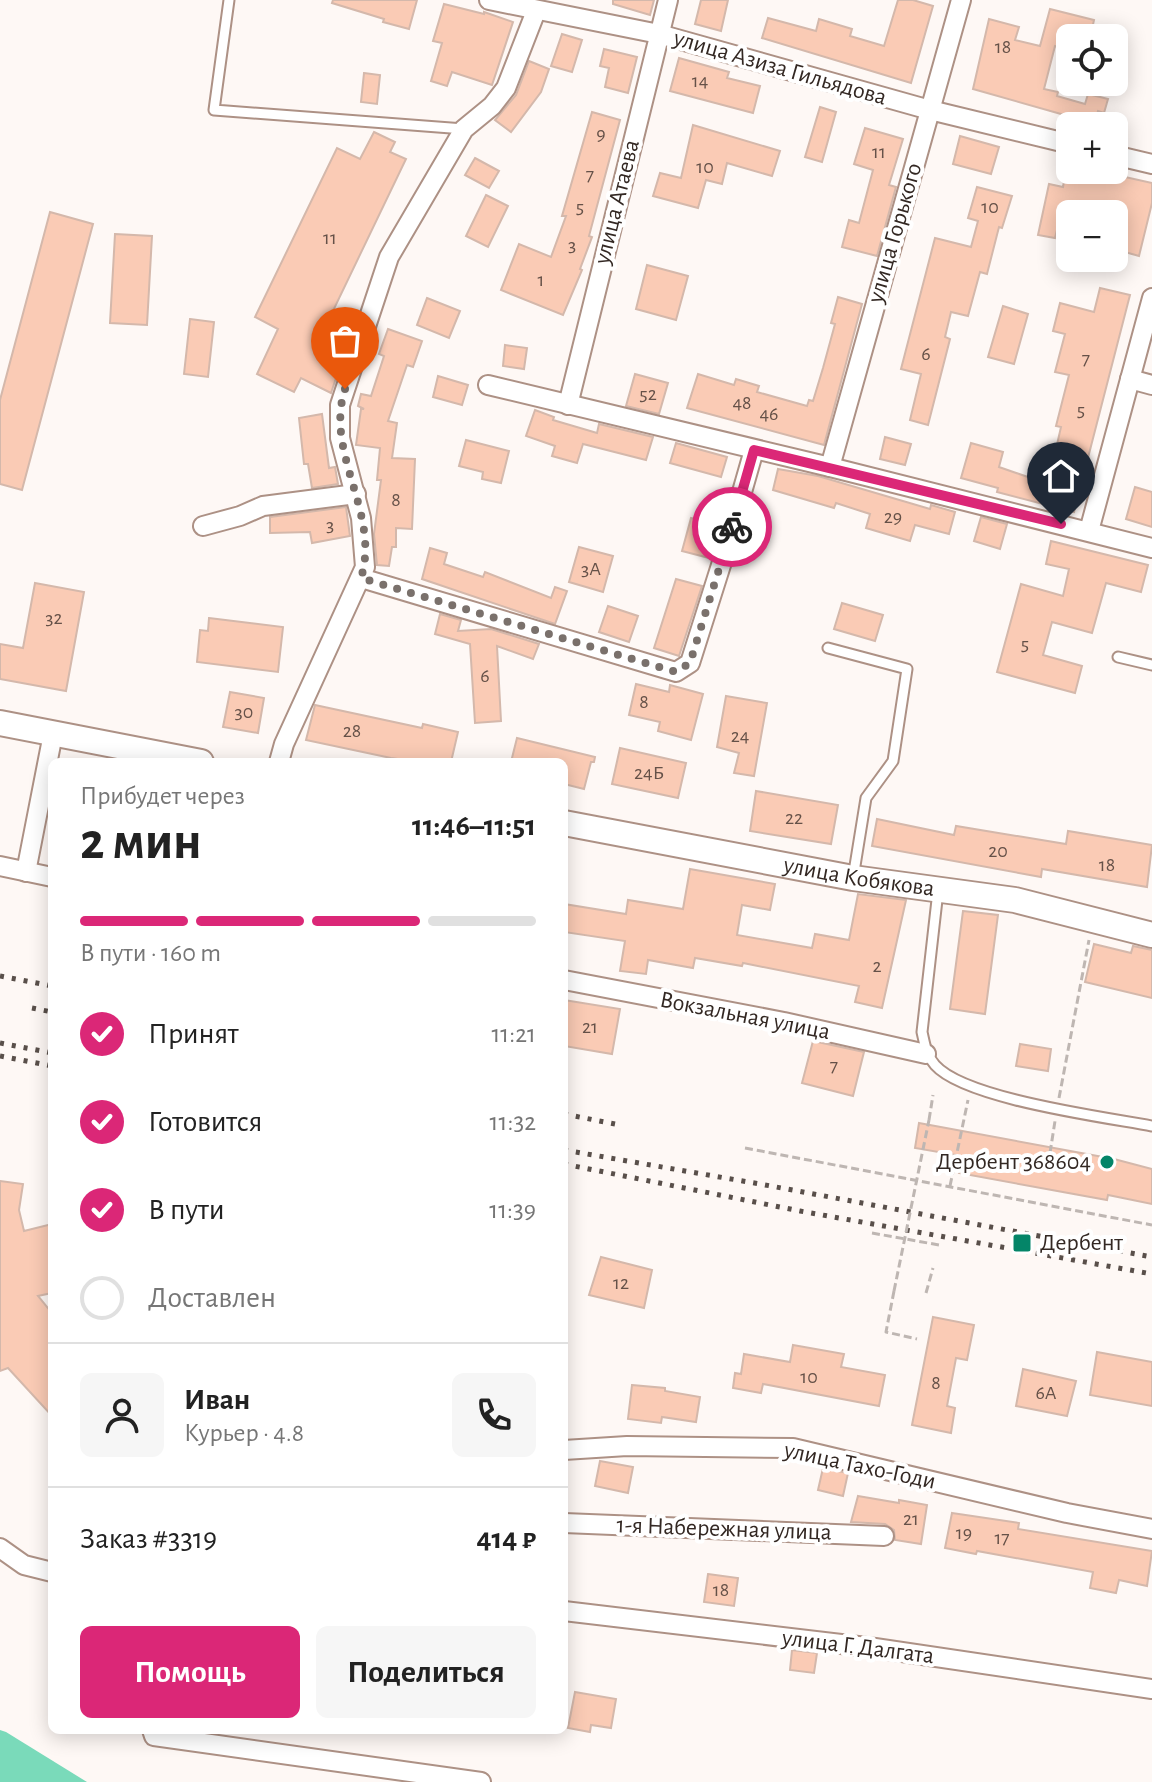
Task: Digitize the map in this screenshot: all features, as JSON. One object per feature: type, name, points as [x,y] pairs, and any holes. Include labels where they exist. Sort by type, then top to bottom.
[{"type":"street","name":"улица Азиза Гильядова","points":[[489,0],[659,34],[930,110],[1056,141]]},
{"type":"street","name":"улица Атаева","points":[[568,405],[668,0]]},
{"type":"street","name":"улица Горького","points":[[830,467],[961,0]]},
{"type":"street","points":[[280,758],[361,578],[365,551],[356,494],[340,438],[340,405],[389,257],[464,129],[492,106],[506,88],[536,11]]},
{"type":"street","points":[[1128,158],[1152,164]]},
{"type":"street","points":[[1089,531],[1152,298]]},
{"type":"street","points":[[1130,379],[1152,385]]},
{"type":"street","points":[[488,385],[1152,548]]},
{"type":"street","points":[[361,578],[676,672],[690,663],[754,450]]},
{"type":"street","points":[[203,526],[278,503],[356,494]]},
{"type":"street","points":[[0,723],[180,758]]},
{"type":"street","points":[[48,758],[53,734]]},
{"type":"street","points":[[26,872],[48,760]]},
{"type":"street","name":"улица Кобякова","points":[[568,824],[853,878],[1015,900],[1152,935]]},
{"type":"street","points":[[0,866],[48,876]]},
{"type":"street","name":"Вокзальная улица","points":[[568,981],[784,1022],[926,1054]]},
{"type":"street","name":"улица Тахо-Годи","points":[[568,1450],[627,1446],[793,1448],[1067,1513],[1152,1529]]},
{"type":"street","name":"1-я Набережная улица","points":[[568,1523],[884,1536]]},
{"type":"street","points":[[0,1548],[24,1565],[48,1571]]},
{"type":"street","name":"улица Г. Далгата","points":[[568,1611],[875,1648],[1152,1689]]},
{"type":"street","points":[[153,1734],[481,1782]]},
{"type":"lane","points":[[229,0],[214,110],[464,129]]},
{"type":"lane","points":[[828,648],[907,669],[893,761],[866,798],[853,878]]},
{"type":"lane","points":[[1118,657],[1152,665]]},
{"type":"lane","points":[[926,1054],[922,1032],[938,891]]},
{"type":"lane","name":"Вокзальная улица","points":[[926,1054],[943,1073],[989,1094],[1152,1126]]},
{"type":"path","points":[[1050,1153],[1092,920]]},
{"type":"path","points":[[950,1186],[970,1087]]},
{"type":"path","points":[[917,1339],[886,1332],[933,1095]]},
{"type":"path","points":[[745,1148],[1152,1225]]},
{"type":"path","points":[[872,1233],[939,1245]]},
{"type":"path","points":[[926,1293],[933,1268]]},
{"type":"shaded area","points":[[0,1730],[6,1732],[87,1782],[0,1782]]},
{"type":"building","points":[[333,0],[417,0],[409,29],[332,3]]},
{"type":"building","points":[[613,0],[654,0],[650,15],[613,4]]},
{"type":"building","points":[[701,0],[728,0],[721,31],[695,24]]},
{"type":"building","points":[[898,0],[913,0],[933,6],[911,83],[762,38],[768,18],[816,31],[819,19],[852,29],[850,36],[884,46]]},
{"type":"building","points":[[444,4],[513,22],[492,85],[452,72],[447,86],[431,81],[442,43],[433,41]]},
{"type":"building","points":[[1050,9],[1094,20],[1093,24],[1056,24],[1056,46],[1044,89],[1056,92],[1056,96],[1085,104],[1087,96],[1108,99],[1104,112],[1056,113],[973,89],[989,19],[1019,27],[1015,40],[1040,46]]},
{"type":"building","points":[[562,34],[582,40],[572,72],[551,66]]},
{"type":"building","points":[[604,49],[637,57],[628,93],[605,87],[609,68],[600,66]]},
{"type":"building","points":[[679,58],[729,72],[727,78],[760,86],[753,113],[670,91]]},
{"type":"building","points":[[529,61],[549,69],[541,92],[511,132],[495,120],[516,95]]},
{"type":"building","points":[[364,73],[380,75],[377,104],[361,102]]},
{"type":"building","points":[[820,107],[836,112],[822,162],[805,157]]},
{"type":"building","points":[[592,112],[620,120],[589,236],[592,237],[563,315],[501,290],[519,244],[551,257],[566,216],[562,216]]},
{"type":"building","points":[[693,125],[780,151],[772,176],[727,163],[722,184],[706,180],[698,208],[653,196],[660,173],[681,178]]},
{"type":"building","points":[[865,128],[903,139],[889,185],[896,187],[877,256],[842,247],[849,220],[859,223],[873,170],[854,164]]},
{"type":"building","points":[[374,132],[395,142],[390,152],[406,159],[318,342],[344,354],[331,393],[301,378],[294,392],[257,374],[278,329],[255,317],[337,148],[360,159]]},
{"type":"building","points":[[960,136],[999,147],[991,174],[953,164]]},
{"type":"building","points":[[475,158],[499,171],[489,188],[465,175]]},
{"type":"building","points":[[1128,178],[1152,183],[1152,203],[1139,256],[1128,253],[1128,200],[1056,200],[1055,238],[1038,235],[1049,184],[1063,187],[1064,184],[1128,184]]},
{"type":"building","points":[[977,187],[1012,196],[1002,228],[999,227],[987,274],[980,272],[968,316],[951,312],[945,337],[950,339],[928,425],[910,420],[921,374],[901,369],[935,238],[971,247],[978,221],[968,218]]},
{"type":"building","points":[[486,195],[508,206],[488,247],[466,236]]},
{"type":"building","points":[[50,212],[93,224],[22,490],[0,484],[0,400]]},
{"type":"building","points":[[115,234],[152,236],[147,325],[110,323]]},
{"type":"building","points":[[647,265],[688,276],[676,320],[636,309]]},
{"type":"building","points":[[1100,288],[1130,295],[1074,512],[997,492],[998,488],[961,478],[971,443],[1003,452],[999,467],[1048,484],[1061,427],[1056,426],[1069,375],[1055,372],[1065,334],[1053,331],[1060,303],[1094,312]]},
{"type":"building","points":[[838,297],[862,304],[824,445],[687,408],[698,374],[734,385],[736,379],[759,386],[757,392],[807,406],[809,400],[813,401],[823,368],[835,324],[831,323]]},
{"type":"building","points":[[427,298],[460,311],[449,338],[417,325]]},
{"type":"building","points":[[1003,306],[1028,314],[1014,364],[988,357]]},
{"type":"building","points":[[190,319],[214,322],[208,377],[184,374]]},
{"type":"building","points":[[388,329],[422,341],[413,367],[407,365],[388,421],[397,423],[392,458],[415,459],[412,529],[396,528],[396,547],[392,547],[389,566],[377,565],[374,534],[381,480],[377,480],[380,448],[356,445],[361,409],[364,409],[358,406],[361,394],[371,396],[384,356],[379,354]]},
{"type":"building","points":[[505,345],[527,348],[524,369],[503,366]]},
{"type":"building","points":[[635,374],[668,383],[659,414],[626,406]]},
{"type":"building","points":[[438,376],[468,385],[462,405],[433,397]]},
{"type":"building","points":[[535,410],[554,417],[553,420],[597,433],[599,424],[653,437],[646,460],[583,444],[577,463],[552,456],[555,446],[526,436]]},
{"type":"building","points":[[322,414],[329,468],[335,467],[338,484],[312,488],[308,464],[304,464],[299,418]]},
{"type":"building","points":[[885,437],[911,444],[905,465],[880,459]]},
{"type":"building","points":[[466,440],[509,451],[501,483],[482,479],[483,472],[459,466]]},
{"type":"building","points":[[676,443],[727,457],[721,477],[670,463]]},
{"type":"building","points":[[778,469],[818,476],[930,509],[931,505],[955,512],[949,534],[915,525],[910,541],[866,528],[870,514],[836,503],[834,508],[773,490]]},
{"type":"building","points":[[1135,487],[1152,492],[1152,527],[1126,519]]},
{"type":"building","points":[[346,507],[350,536],[312,543],[310,532],[270,533],[270,517]]},
{"type":"building","points":[[981,517],[1007,524],[1000,549],[974,541]]},
{"type":"building","points":[[691,518],[718,525],[709,558],[682,551]]},
{"type":"building","points":[[1051,541],[1148,565],[1141,592],[1106,583],[1092,633],[1052,622],[1043,655],[1082,666],[1075,693],[997,672],[1021,584],[1063,596],[1069,569],[1046,564]]},
{"type":"building","points":[[579,547],[613,556],[603,592],[569,582]]},
{"type":"building","points":[[430,548],[447,553],[444,564],[483,577],[485,572],[551,598],[555,587],[567,591],[555,624],[422,579]]},
{"type":"building","points":[[676,579],[702,586],[679,656],[654,648]]},
{"type":"building","points":[[35,583],[84,592],[66,691],[0,679],[0,644],[23,648]]},
{"type":"building","points":[[842,603],[883,615],[875,641],[834,629]]},
{"type":"building","points":[[608,606],[638,616],[629,642],[599,632]]},
{"type":"building","points":[[440,614],[461,620],[458,631],[491,629],[539,644],[533,659],[497,646],[501,721],[475,723],[470,644],[435,634]]},
{"type":"building","points":[[209,618],[283,627],[278,672],[197,662],[200,630],[208,631]]},
{"type":"building","points":[[636,684],[669,692],[670,685],[703,694],[691,740],[658,731],[660,722],[629,715]]},
{"type":"building","points":[[230,692],[264,698],[258,733],[223,727]]},
{"type":"building","points":[[726,696],[767,703],[754,776],[734,773],[739,753],[717,747]]},
{"type":"building","points":[[315,705],[422,728],[423,724],[458,732],[452,758],[391,758],[306,740]]},
{"type":"building","points":[[517,738],[595,757],[584,789],[568,785],[568,758],[512,758]]},
{"type":"building","points":[[620,748],[686,763],[678,798],[612,784]]},
{"type":"building","points":[[756,791],[838,805],[831,844],[750,831]]},
{"type":"building","points":[[877,819],[954,835],[956,826],[1066,844],[1068,831],[1152,845],[1147,887],[1042,869],[1041,877],[872,846]]},
{"type":"building","points":[[690,869],[775,884],[770,910],[742,905],[737,935],[812,948],[815,934],[849,940],[858,894],[906,900],[882,1008],[855,1002],[859,986],[743,963],[742,966],[695,958],[693,968],[648,960],[646,974],[620,971],[625,941],[568,933],[568,905],[626,914],[628,900],[683,909]]},
{"type":"building","points":[[963,911],[998,915],[985,1014],[950,1009]]},
{"type":"building","points":[[1094,944],[1131,953],[1133,946],[1152,950],[1152,998],[1085,982]]},
{"type":"building","points":[[568,1001],[620,1009],[612,1054],[568,1047]]},
{"type":"building","points":[[813,1041],[864,1052],[853,1096],[802,1083]]},
{"type":"building","points":[[1020,1044],[1051,1049],[1048,1071],[1016,1066]]},
{"type":"building","name":"Дербент","points":[[919,1123],[1114,1159],[1152,1169],[1152,1204],[1108,1195],[1107,1200],[959,1173],[962,1156],[915,1148]]},
{"type":"building","points":[[0,1181],[23,1184],[19,1210],[24,1231],[48,1225],[48,1294],[38,1296],[48,1308],[48,1412],[8,1368],[0,1371]]},
{"type":"building","points":[[601,1257],[652,1270],[644,1308],[589,1295]]},
{"type":"building","points":[[933,1317],[974,1325],[967,1360],[956,1358],[947,1406],[955,1408],[951,1433],[912,1425]]},
{"type":"building","points":[[793,1345],[844,1354],[841,1367],[885,1375],[879,1406],[763,1384],[761,1393],[733,1388],[735,1373],[741,1374],[744,1354],[790,1362]]},
{"type":"building","points":[[1097,1352],[1152,1362],[1152,1406],[1090,1395]]},
{"type":"building","points":[[1023,1369],[1076,1381],[1067,1416],[1016,1406]]},
{"type":"building","points":[[632,1385],[665,1388],[665,1391],[700,1397],[696,1422],[662,1417],[661,1423],[628,1419]]},
{"type":"building","points":[[600,1461],[633,1467],[628,1493],[595,1486]]},
{"type":"building","points":[[823,1468],[848,1473],[843,1496],[818,1490]]},
{"type":"building","points":[[858,1496],[927,1505],[921,1544],[895,1540],[894,1530],[885,1524],[851,1522]]},
{"type":"building","points":[[952,1513],[1019,1523],[1018,1529],[1152,1551],[1147,1586],[1119,1580],[1116,1593],[1090,1588],[1093,1572],[945,1548]]},
{"type":"building","points":[[708,1574],[738,1578],[734,1606],[704,1602]]},
{"type":"building","points":[[792,1650],[817,1653],[814,1673],[790,1670]]},
{"type":"building","points":[[575,1692],[616,1699],[611,1728],[591,1725],[590,1732],[568,1728]]},
{"type":"railway","points":[[0,976],[48,985]]},
{"type":"railway","points":[[32,1008],[48,1011]]},
{"type":"railway","points":[[0,1043],[48,1052]]},
{"type":"railway","points":[[0,1056],[48,1065]]},
{"type":"railway","points":[[568,1115],[615,1124]]},
{"type":"railway","points":[[568,1151],[1152,1257]]},
{"type":"railway","points":[[568,1165],[800,1211],[1152,1274]]},
{"type":"way so far","points":[[345,389],[340,405],[340,438],[364,534],[365,567],[361,578],[676,672],[690,663],[732,527]]},
{"type":"place","name":"Дербент 368604","points":[[1107,1162]]},
{"type":"place","name":"Дербент","points":[[1022,1243]]},
{"type":"route","points":[[732,527],[754,450],[1061,524]]}]
